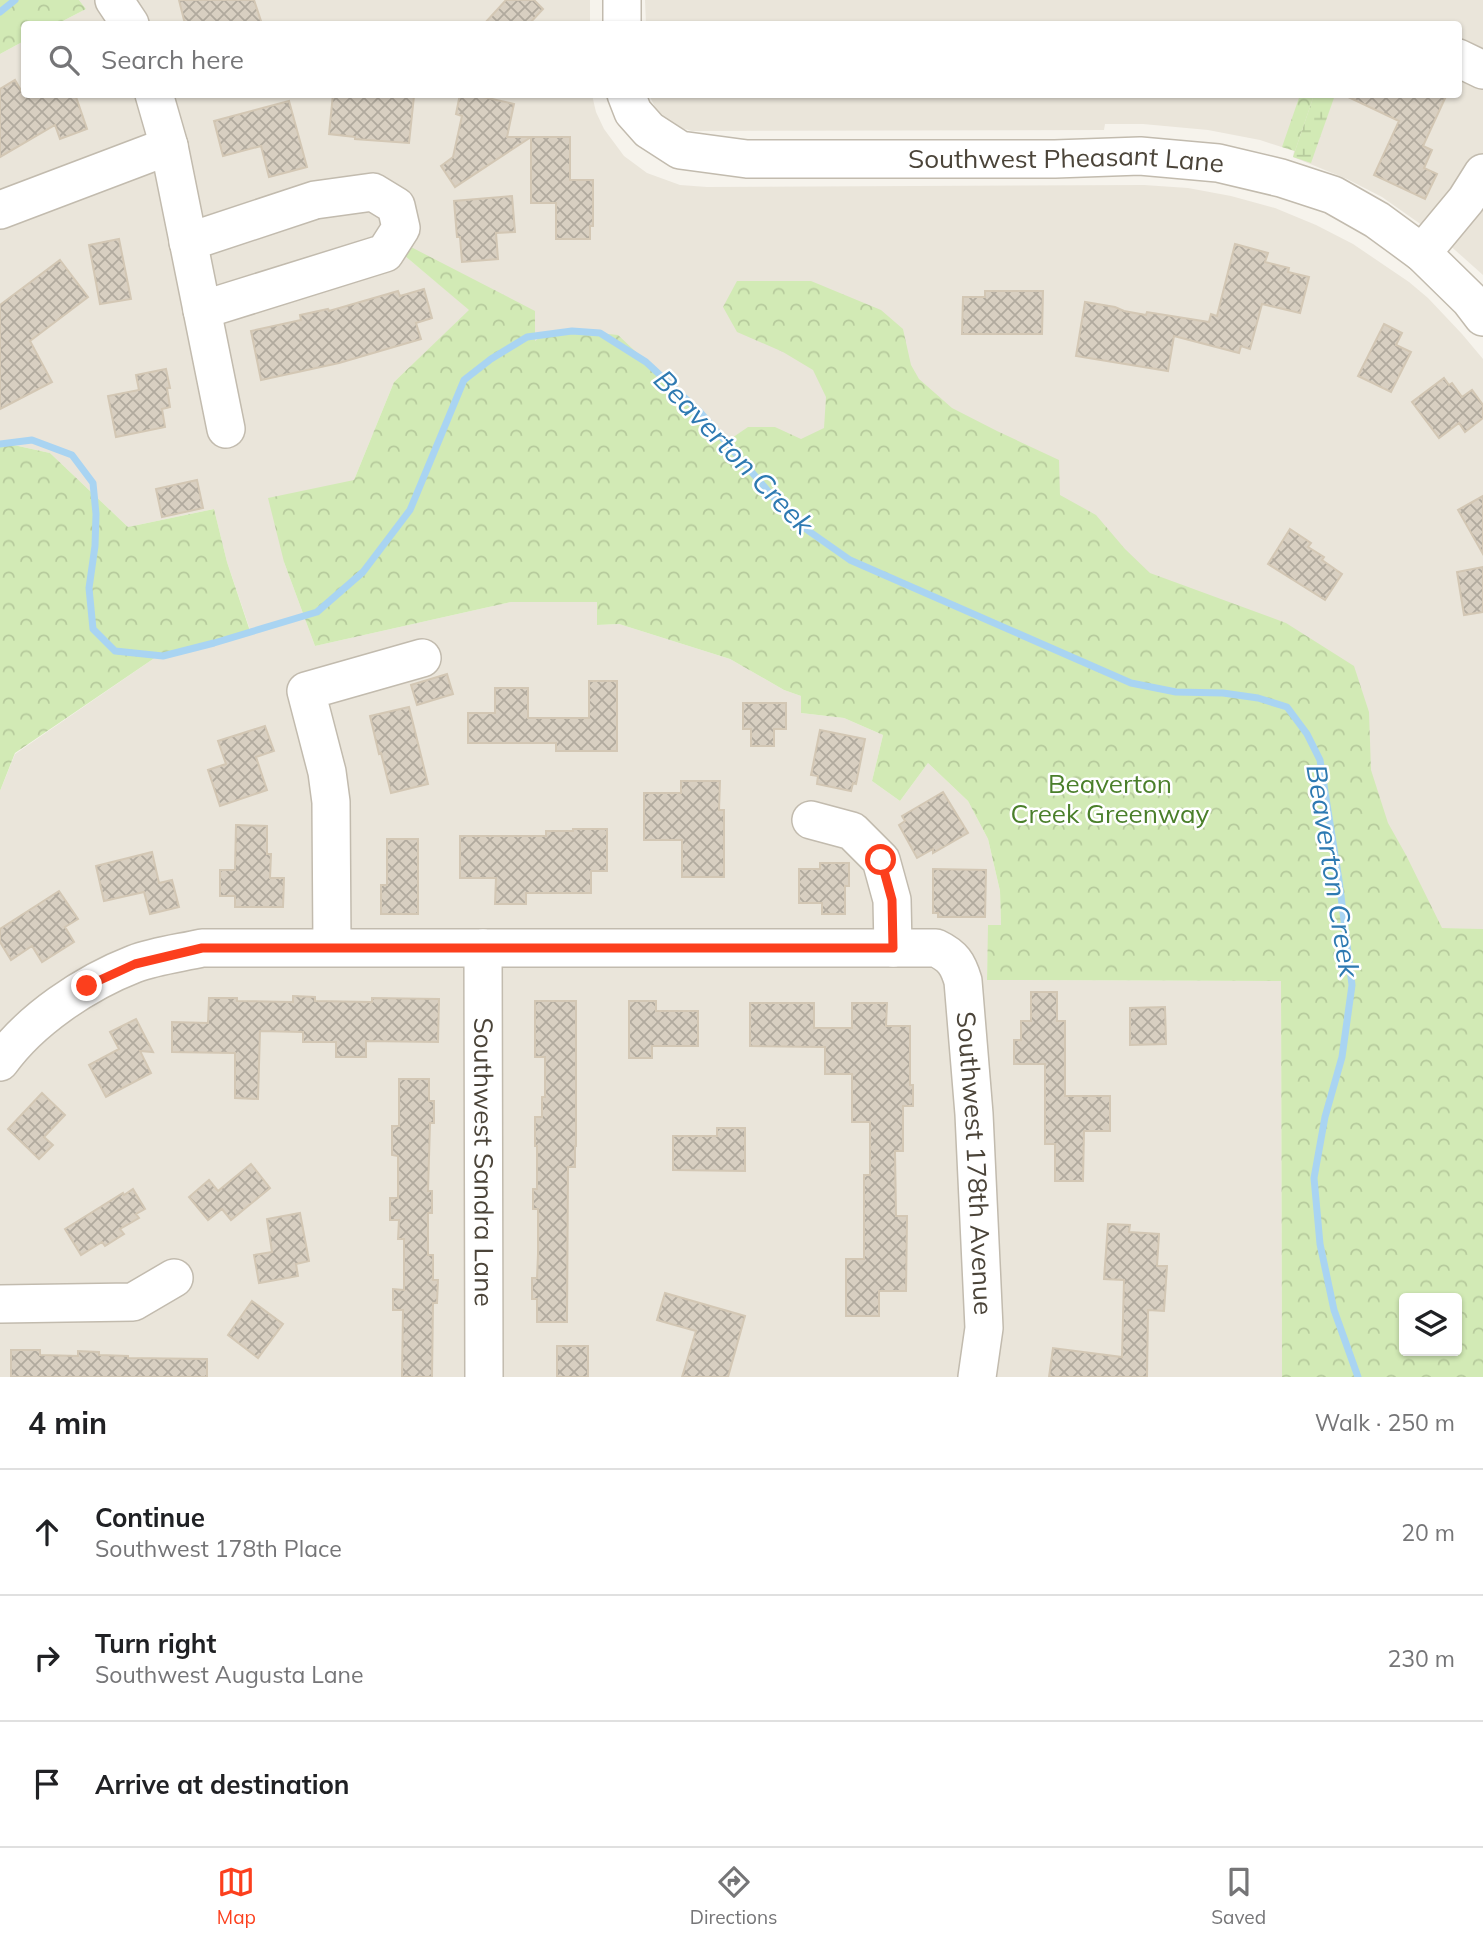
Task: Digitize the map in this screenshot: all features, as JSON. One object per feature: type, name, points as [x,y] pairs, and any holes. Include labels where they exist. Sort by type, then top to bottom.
[{"type":"street","points":[[114,0],[128,21]]},
{"type":"street","points":[[622,0],[622,21]]},
{"type":"street","points":[[1462,60],[1483,70]]},
{"type":"street","points":[[155,98],[169,146],[226,429]]},
{"type":"street","name":"Southwest Pheasant Lane","points":[[628,98],[633,112],[649,130],[680,150],[747,159],[1055,159],[1140,156],[1218,163],[1282,178],[1333,195],[1377,220],[1422,253],[1471,300],[1483,317]]},
{"type":"street","points":[[0,209],[169,146]]},
{"type":"street","points":[[1422,253],[1466,200],[1483,173]]},
{"type":"street","points":[[188,242],[315,200],[373,192],[396,206],[401,228],[385,253],[202,310]]},
{"type":"street","points":[[332,947],[331,802],[327,772],[306,691],[422,658]]},
{"type":"street","points":[[0,1062],[10,1049],[43,1019],[87,986],[135,964],[202,948],[893,948],[892,900],[881,860],[852,831],[811,820]]},
{"type":"street","name":"Southwest Sandra Lane","points":[[483,948],[484,1377]]},
{"type":"street","name":"Southwest 178th Avenue","points":[[893,948],[936,948],[948,954],[959,967],[962,981],[974,1114],[984,1328],[978,1377]]},
{"type":"street","points":[[0,1304],[133,1302],[174,1278]]},
{"type":"shaded area","points":[[79,0],[590,0],[590,21],[63,21],[86,9]]},
{"type":"shaded area","points":[[645,0],[1483,0],[1483,275],[1446,242],[1382,197],[1293,157],[1294,151],[1260,140],[1208,130],[1143,124],[1105,124],[1104,130],[692,131],[663,117],[650,98],[1462,98],[1462,21],[646,21]]},
{"type":"shaded area","points":[[21,43],[21,98],[593,98],[604,129],[624,156],[647,173],[680,185],[1144,185],[1188,188],[1275,208],[1316,225],[1353,244],[1428,298],[1483,359],[1483,929],[1361,928],[1184,688],[535,342],[410,247],[405,256],[470,310],[394,382],[354,480],[284,562],[315,646],[511,602],[597,602],[597,625],[619,624],[730,659],[784,690],[801,696],[801,713],[844,718],[883,735],[872,781],[900,801],[928,763],[968,801],[988,839],[1000,891],[1001,925],[989,925],[987,980],[1281,981],[1282,1377],[0,1377],[0,791],[15,754],[156,657],[250,630],[227,562],[214,509],[128,527],[50,453],[0,442],[0,54]]},
{"type":"green space","points":[[0,0],[79,0],[86,9],[63,21],[21,21],[21,43],[0,54]]},
{"type":"green space","points":[[1299,98],[1313,98],[1295,151],[1282,147]]},
{"type":"green space","points":[[1313,98],[1334,98],[1311,163],[1293,157]]},
{"type":"green space","name":"Beaverton Creek Greenway","points":[[411,247],[535,311],[535,341],[542,336],[564,332],[618,335],[729,440],[748,427],[775,427],[801,439],[824,428],[826,397],[813,370],[783,352],[737,332],[723,307],[737,281],[811,281],[881,310],[903,329],[911,365],[919,379],[952,408],[1059,460],[1060,495],[1096,515],[1150,573],[1286,623],[1354,666],[1369,712],[1371,770],[1388,823],[1442,928],[1483,929],[1483,1377],[1282,1377],[1281,981],[987,980],[988,925],[1001,925],[1000,891],[988,839],[968,801],[928,763],[900,801],[872,781],[883,735],[844,718],[801,713],[801,696],[784,690],[730,659],[619,624],[597,625],[597,602],[511,602],[315,646],[284,562],[268,498],[354,480],[394,382],[469,310],[405,256]]},
{"type":"green space","points":[[0,442],[50,453],[128,527],[214,509],[227,562],[250,631],[156,657],[15,753],[0,791]]},
{"type":"building","points":[[179,0],[254,0],[261,21],[184,21]]},
{"type":"building","points":[[506,0],[534,0],[543,9],[532,21],[487,21]]},
{"type":"building","points":[[15,80],[21,90],[21,98],[76,98],[87,129],[60,139],[55,125],[0,157],[0,89]]},
{"type":"building","points":[[333,98],[414,98],[409,143],[329,134]]},
{"type":"building","points":[[459,98],[488,98],[514,104],[507,137],[531,137],[455,187],[441,166],[453,157],[462,116],[456,114]]},
{"type":"building","points":[[1350,98],[1445,98],[1423,146],[1432,150],[1424,168],[1437,174],[1425,199],[1374,175],[1399,121]]},
{"type":"building","points":[[289,101],[307,167],[269,177],[261,146],[223,156],[214,121]]},
{"type":"building","points":[[531,137],[570,137],[570,180],[593,180],[593,226],[590,226],[590,239],[556,239],[556,203],[531,203]]},
{"type":"building","points":[[512,196],[515,232],[496,233],[498,259],[462,262],[454,201]]},
{"type":"building","points":[[119,239],[131,299],[100,304],[89,245]]},
{"type":"building","points":[[1235,244],[1268,253],[1265,262],[1309,277],[1300,313],[1262,304],[1250,349],[1241,346],[1239,353],[1174,336],[1168,371],[1076,356],[1085,302],[1146,315],[1147,312],[1209,322],[1211,314],[1217,316]]},
{"type":"building","points":[[60,260],[88,297],[30,341],[52,382],[0,409],[0,305]]},
{"type":"building","points":[[424,289],[432,318],[416,323],[421,339],[339,363],[261,380],[251,331],[301,320],[300,315],[328,309],[329,311],[398,291],[400,296]]},
{"type":"building","points":[[985,291],[1043,291],[1042,334],[962,334],[963,297],[985,297]]},
{"type":"building","points":[[1384,324],[1402,333],[1396,345],[1411,352],[1391,392],[1358,376]]},
{"type":"building","points":[[166,369],[170,407],[162,409],[165,427],[116,437],[108,396],[139,390],[136,375]]},
{"type":"building","points":[[1444,378],[1449,385],[1452,383],[1462,397],[1472,390],[1483,405],[1483,418],[1465,432],[1459,423],[1439,438],[1412,402]]},
{"type":"building","points":[[197,480],[203,508],[162,517],[156,489]]},
{"type":"building","points":[[1483,496],[1483,554],[1458,510]]},
{"type":"building","points":[[1290,529],[1311,543],[1308,547],[1324,557],[1322,560],[1342,574],[1325,600],[1268,564]]},
{"type":"building","points":[[1483,567],[1483,612],[1464,615],[1457,572]]},
{"type":"building","points":[[447,674],[453,694],[417,705],[411,685]]},
{"type":"building","points":[[589,681],[617,681],[617,751],[556,751],[556,743],[468,743],[468,713],[495,713],[495,688],[528,688],[528,718],[589,718]]},
{"type":"building","points":[[743,703],[786,703],[786,729],[774,729],[774,746],[751,746],[751,729],[743,729]]},
{"type":"building","points":[[409,707],[428,784],[391,793],[370,716]]},
{"type":"building","points":[[265,726],[274,751],[256,757],[267,790],[220,806],[208,770],[226,764],[218,741]]},
{"type":"building","points":[[820,730],[865,739],[856,784],[853,783],[851,791],[817,784],[818,776],[811,775]]},
{"type":"building","points":[[681,781],[720,781],[719,810],[724,810],[724,877],[682,877],[682,840],[644,840],[644,793],[681,793]]},
{"type":"building","points":[[943,792],[968,833],[933,853],[933,849],[917,858],[899,825],[905,821],[902,816]]},
{"type":"building","points":[[236,825],[267,826],[267,854],[271,854],[270,878],[284,878],[283,907],[235,907],[235,896],[220,896],[220,870],[235,870]]},
{"type":"building","points":[[607,829],[607,871],[591,871],[591,893],[526,893],[526,904],[495,904],[496,878],[460,878],[460,836],[546,836],[546,831]]},
{"type":"building","points":[[387,839],[418,839],[418,914],[381,914],[381,885],[387,885]]},
{"type":"building","points":[[152,852],[159,883],[172,880],[179,907],[150,914],[144,892],[104,901],[96,866]]},
{"type":"building","points":[[820,863],[849,863],[849,886],[845,886],[845,914],[822,914],[822,903],[799,903],[799,869],[820,869]]},
{"type":"building","points":[[933,869],[986,870],[985,917],[938,917],[938,913],[933,913]]},
{"type":"building","points":[[59,891],[78,919],[65,927],[74,942],[42,962],[32,946],[11,960],[0,942],[0,929]]},
{"type":"building","points":[[1031,992],[1057,992],[1057,1021],[1065,1021],[1065,1096],[1110,1096],[1110,1131],[1084,1131],[1083,1181],[1055,1181],[1055,1144],[1045,1144],[1045,1064],[1014,1064],[1014,1040],[1021,1040],[1021,1021],[1031,1021]]},
{"type":"building","points":[[293,996],[315,997],[315,1001],[439,999],[438,1042],[366,1041],[366,1057],[336,1057],[336,1042],[303,1042],[303,1032],[260,1031],[258,1099],[235,1098],[235,1053],[172,1052],[172,1022],[208,1023],[209,998],[293,1002]]},
{"type":"building","points":[[535,1001],[576,1001],[576,1146],[575,1167],[568,1167],[567,1322],[537,1322],[537,1299],[532,1299],[532,1278],[537,1278],[538,1254],[538,1209],[533,1209],[533,1189],[537,1189],[535,1117],[542,1117],[542,1097],[545,1097],[545,1057],[535,1057]]},
{"type":"building","points":[[629,1001],[656,1001],[656,1011],[698,1011],[698,1046],[652,1046],[652,1058],[629,1058]]},
{"type":"building","points":[[750,1003],[814,1003],[814,1028],[852,1028],[852,1003],[887,1003],[886,1026],[910,1026],[910,1085],[913,1085],[913,1106],[903,1106],[903,1151],[895,1151],[896,1216],[907,1216],[906,1291],[879,1291],[879,1316],[846,1316],[846,1259],[864,1259],[864,1175],[870,1175],[870,1122],[852,1122],[852,1074],[825,1074],[825,1047],[750,1046]]},
{"type":"building","points":[[1165,1007],[1166,1044],[1130,1045],[1130,1008]]},
{"type":"building","points":[[136,1019],[153,1052],[140,1051],[151,1073],[106,1097],[89,1065],[119,1049],[110,1032]]},
{"type":"building","points":[[399,1079],[429,1079],[429,1101],[434,1101],[434,1123],[430,1123],[428,1191],[432,1191],[432,1213],[428,1213],[428,1255],[433,1255],[433,1280],[438,1280],[437,1303],[433,1303],[432,1377],[402,1377],[403,1310],[393,1310],[393,1289],[404,1290],[404,1239],[398,1239],[399,1220],[390,1220],[390,1198],[398,1198],[398,1156],[392,1155],[392,1126],[399,1126]]},
{"type":"building","points":[[42,1093],[65,1115],[44,1137],[53,1145],[39,1159],[8,1129]]},
{"type":"building","points":[[717,1128],[745,1128],[745,1171],[673,1170],[673,1136],[717,1136]]},
{"type":"building","points":[[251,1164],[270,1188],[231,1220],[222,1209],[208,1220],[189,1197],[209,1180],[218,1191]]},
{"type":"building","points":[[133,1189],[145,1209],[136,1214],[139,1218],[120,1229],[124,1234],[105,1246],[102,1242],[81,1255],[65,1229]]},
{"type":"building","points":[[300,1213],[309,1261],[296,1264],[298,1276],[259,1283],[254,1255],[272,1252],[267,1219]]},
{"type":"building","points":[[1108,1224],[1130,1225],[1129,1232],[1159,1234],[1157,1266],[1167,1266],[1164,1311],[1148,1310],[1147,1377],[1049,1377],[1053,1348],[1122,1357],[1124,1280],[1104,1279]]},
{"type":"building","points":[[665,1293],[745,1316],[728,1377],[682,1377],[696,1331],[657,1320]]},
{"type":"building","points":[[252,1301],[283,1324],[258,1358],[228,1335]]},
{"type":"building","points":[[557,1346],[588,1346],[588,1377],[557,1377]]},
{"type":"building","points":[[11,1350],[40,1350],[40,1355],[78,1356],[78,1351],[128,1358],[207,1359],[207,1377],[11,1377]]},
{"type":"waterway","points":[[0,12],[15,0]]},
{"type":"waterway","name":"Beaverton Creek","points":[[0,444],[32,440],[72,455],[93,483],[95,546],[89,588],[93,629],[115,651],[163,656],[317,612],[363,572],[410,510],[464,380],[491,359],[527,337],[572,331],[600,333],[646,362],[700,412],[793,520],[850,560],[1131,683],[1176,692],[1223,693],[1258,698],[1287,707],[1307,734],[1320,760],[1352,985],[1342,1057],[1325,1117],[1314,1178],[1320,1244],[1334,1310],[1358,1377]]},
{"type":"route","points":[[87,986],[135,964],[202,948],[893,948],[892,900],[881,860]]}]
